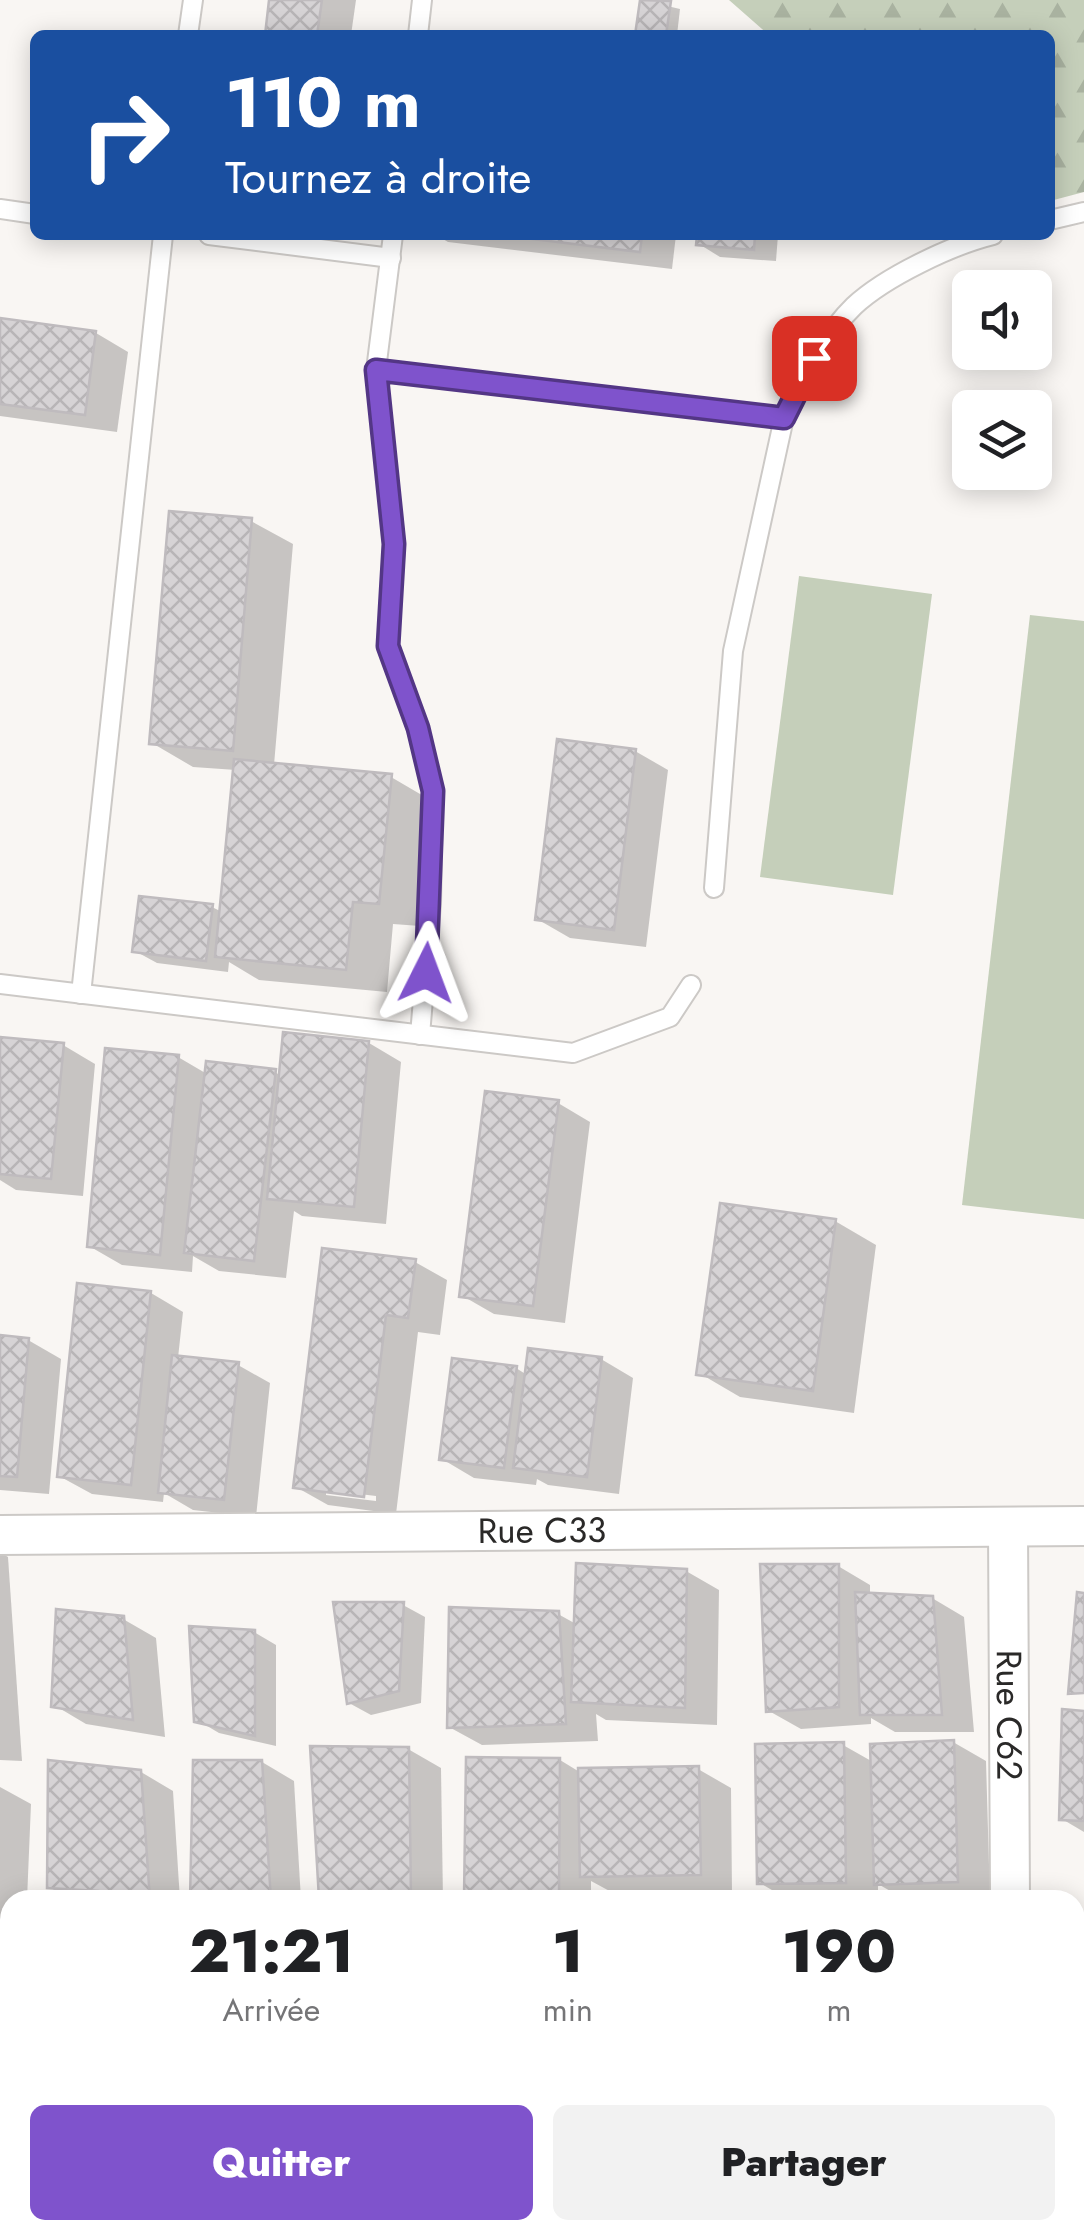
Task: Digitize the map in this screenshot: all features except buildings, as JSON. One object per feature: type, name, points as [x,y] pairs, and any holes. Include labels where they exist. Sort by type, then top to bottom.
[{"type":"street","name":"Rue C33","points":[[0,1536],[1084,1526]]},
{"type":"street","name":"Rue C62","points":[[1008,1527],[1010,1890]]},
{"type":"lane","points":[[189,30],[193,0]]},
{"type":"lane","points":[[419,30],[422,0]]},
{"type":"lane","points":[[0,209],[30,213]]},
{"type":"lane","points":[[1055,219],[1084,212]]},
{"type":"lane","points":[[81,994],[162,240]]},
{"type":"lane","points":[[248,240],[390,258]]},
{"type":"lane","points":[[392,240],[376,370],[394,544],[388,646],[418,728],[433,791],[420,1035]]},
{"type":"lane","points":[[714,888],[733,652],[784,418],[814,358],[855,305],[924,262],[980,240]]},
{"type":"lane","points":[[376,370],[784,418]]},
{"type":"lane","points":[[0,984],[572,1053],[670,1017],[691,985]]},
{"type":"green space","points":[[729,0],[1084,0],[1084,192],[1055,200],[1055,30],[763,30]]},
{"type":"green space","points":[[799,576],[932,594],[893,895],[760,877]]},
{"type":"green space","points":[[1030,615],[1084,621],[1084,1219],[962,1205]]},
{"type":"route","points":[[426,973],[433,791],[418,728],[388,646],[394,544],[376,370],[784,418],[814,358]]}]
